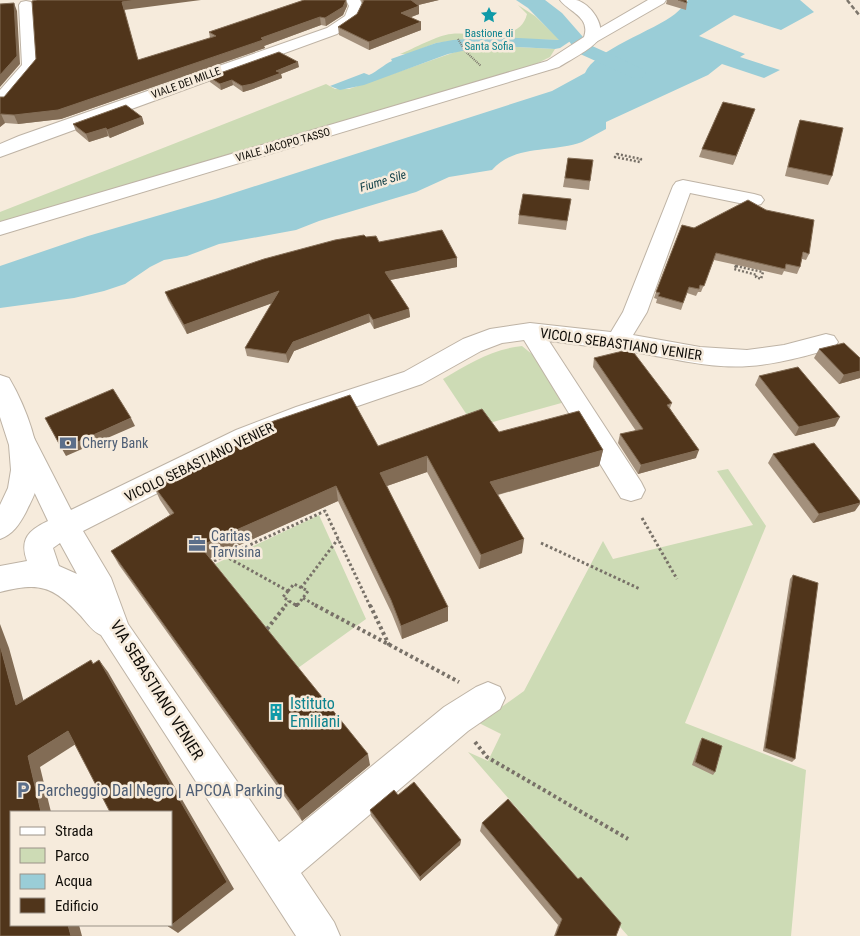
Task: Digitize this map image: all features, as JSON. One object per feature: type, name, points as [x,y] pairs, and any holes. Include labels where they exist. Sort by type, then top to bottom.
[{"type":"street","name":"VIALE DEI MILLE","points":[[0,152],[25,140],[332,31],[351,18],[356,6],[353,0]]},
{"type":"street","points":[[567,0],[584,13],[594,26],[594,33],[591,39]]},
{"type":"street","name":"VIALE JACOPO TASSO","points":[[0,229],[532,72],[565,58],[591,39],[612,29],[635,13],[659,0]]},
{"type":"street","points":[[0,100],[30,66],[19,4],[42,2]]},
{"type":"street","points":[[584,13],[610,16],[635,13]]},
{"type":"street","points":[[0,132],[25,140]]},
{"type":"street","points":[[618,341],[635,312],[683,186],[754,200]]},
{"type":"street","points":[[530,331],[631,490]]},
{"type":"street","name":"VICOLO SEBASTIANO VENIER","points":[[44,566],[69,534],[245,437],[305,414],[413,378],[498,335],[530,331],[618,341],[700,355],[747,358],[784,353],[826,342]]},
{"type":"street","points":[[0,384],[18,431],[25,468],[24,483],[11,513],[0,527]]},
{"type":"street","name":"VIA SEBASTIANO VENIER","points":[[18,431],[69,534],[100,588],[115,631],[320,936]]},
{"type":"street","points":[[1,579],[44,566],[74,589],[115,631]]},
{"type":"street","points":[[275,870],[456,719],[488,698]]},
{"type":"path","points":[[458,39],[465,51],[482,67]]},
{"type":"path","points":[[616,154],[641,159],[640,162],[623,158],[615,156],[616,154]]},
{"type":"path","points":[[736,266],[763,272],[761,278],[748,273],[734,269],[736,266]]},
{"type":"path","points":[[214,561],[325,511],[389,645]]},
{"type":"path","points":[[642,518],[677,580]]},
{"type":"path","points":[[302,588],[338,539]]},
{"type":"path","points":[[541,543],[640,589]]},
{"type":"path","points":[[224,556],[288,591]]},
{"type":"path","points":[[294,584],[302,588],[308,591],[297,606],[283,597],[294,584]]},
{"type":"path","points":[[303,598],[488,698]]},
{"type":"path","points":[[267,629],[289,601]]},
{"type":"path","points":[[456,719],[486,756],[628,839]]},
{"type":"green space","points":[[518,5],[535,16],[560,40],[478,38],[436,43],[408,54],[400,54],[446,35],[495,34],[515,30],[523,24],[527,14]]},
{"type":"green space","points":[[500,46],[555,49],[550,57],[536,64],[0,222],[0,212],[326,84],[335,89],[349,89],[461,50]]},
{"type":"green space","points":[[522,346],[538,359],[565,402],[475,427],[443,379],[490,354]]},
{"type":"green space","points":[[728,469],[766,526],[685,723],[806,770],[791,936],[628,936],[468,752],[488,761],[501,734],[479,723],[524,691],[603,541],[613,559],[753,525],[717,471]]},
{"type":"green space","points":[[319,515],[366,619],[298,668],[215,564]]},
{"type":"water","points":[[516,0],[542,0],[566,19],[575,35],[578,36],[560,48],[555,49],[500,46],[481,47],[448,54],[364,85],[340,90],[330,86],[364,73],[369,75],[392,61],[391,59],[436,43],[497,37],[559,40],[528,8]]},
{"type":"water","name":"Fiume Sile","points":[[688,0],[800,0],[814,12],[781,30],[734,15],[699,36],[745,54],[740,57],[780,70],[764,78],[722,64],[708,75],[606,122],[606,129],[582,142],[534,150],[512,156],[492,170],[449,177],[416,192],[319,221],[296,230],[219,244],[187,256],[164,260],[125,284],[104,291],[74,298],[0,308],[0,266],[88,236],[215,199],[552,91],[585,73],[590,65],[612,49],[666,20]]},
{"type":"building","points":[[137,0],[122,2],[138,60],[216,36],[209,32],[304,0],[346,0],[343,7],[325,18],[320,17],[261,38],[263,40],[58,110],[0,115],[0,97],[4,97],[36,59],[32,1]]},
{"type":"building","points":[[364,0],[411,0],[419,6],[401,13],[421,22],[369,42],[338,27],[357,14]]},
{"type":"building","points":[[14,3],[17,56],[0,75],[0,4]]},
{"type":"building","points":[[279,52],[298,62],[276,71],[281,73],[242,86],[232,80],[220,84],[209,77]]},
{"type":"building","points":[[723,102],[755,109],[736,156],[702,149]]},
{"type":"building","points":[[126,105],[142,117],[107,130],[106,128],[86,134],[73,124]]},
{"type":"building","points":[[800,120],[843,128],[832,176],[788,167]]},
{"type":"building","points":[[568,158],[593,160],[590,181],[565,178]]},
{"type":"building","points":[[523,194],[571,199],[567,221],[519,215]]},
{"type":"building","points":[[748,200],[766,210],[814,220],[809,254],[803,252],[800,267],[786,264],[785,269],[716,253],[704,286],[700,285],[699,289],[689,287],[683,303],[658,296],[660,293],[656,292],[682,225],[694,228]]},
{"type":"building","points":[[442,230],[457,258],[385,272],[409,309],[373,320],[369,314],[293,342],[286,354],[245,348],[279,291],[184,325],[165,292],[264,259],[335,240],[364,235],[366,237],[376,236],[379,242]]},
{"type":"building","points":[[844,343],[860,358],[860,371],[844,375],[819,349]]},
{"type":"building","points":[[631,349],[672,403],[667,405],[699,450],[641,465],[620,434],[643,429],[594,358]]},
{"type":"building","points":[[798,367],[840,417],[799,427],[759,376]]},
{"type":"building","points":[[113,389],[131,418],[62,449],[45,418]]},
{"type":"building","points":[[350,395],[378,446],[482,409],[499,432],[579,411],[603,450],[490,482],[524,539],[481,555],[427,456],[380,473],[448,607],[401,626],[391,600],[336,486],[200,546],[368,754],[298,811],[111,551],[174,513],[153,485],[268,431],[265,424]]},
{"type":"building","points":[[814,443],[860,503],[819,514],[773,454]]},
{"type":"building","points":[[793,575],[818,583],[795,759],[765,748]]},
{"type":"building","points":[[0,645],[16,705],[91,660],[93,664],[99,660],[227,882],[172,925],[172,811],[109,811],[68,731],[28,756],[41,811],[10,811],[10,926],[68,926],[71,936],[0,936]]},
{"type":"building","points":[[702,738],[722,746],[715,772],[695,762]]},
{"type":"building","points":[[414,782],[461,840],[420,877],[370,810],[394,790],[398,795]]},
{"type":"building","points":[[508,799],[578,879],[581,877],[621,923],[616,936],[555,936],[562,919],[482,823]]},
{"type":"waterway","points":[[535,0],[557,16],[584,49],[637,73]]},
{"type":"railway","points":[[847,0],[860,16]]},
{"type":"place","name":"Bastione di Santa Sofia","points":[[489,15]]},
{"type":"place","name":"Cherry Bank","points":[[68,443]]},
{"type":"place","name":"Caritas Tarvisina","points":[[197,544]]},
{"type":"place","name":"Istituto Emiliani","points":[[276,712]]},
{"type":"place","name":"Parcheggio Dal Negro | APCOA Parking","points":[[23,790]]}]
